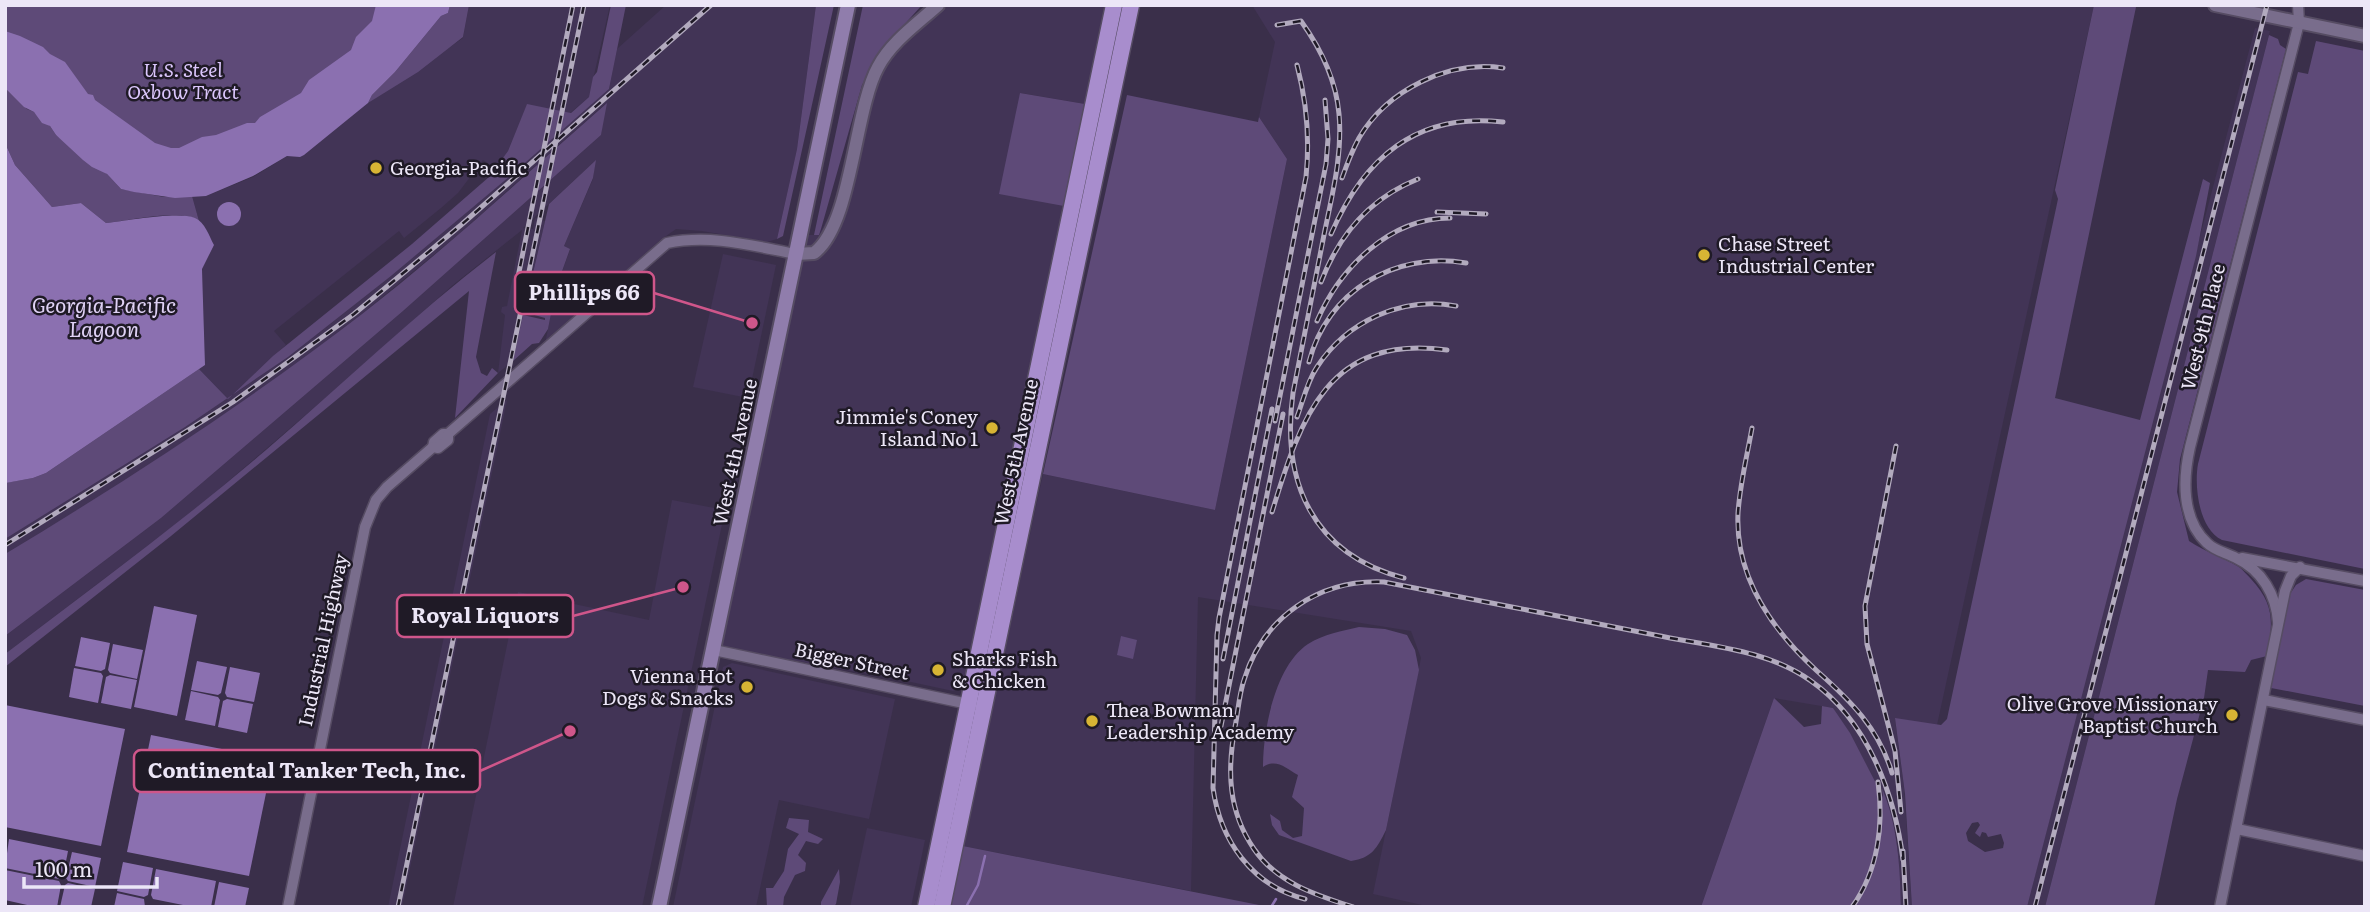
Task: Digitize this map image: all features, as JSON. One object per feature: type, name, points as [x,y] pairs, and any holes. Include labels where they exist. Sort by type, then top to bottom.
[{"type":"main road","name":"West 4th Avenue","points":[[659,907],[848,5]]},
{"type":"main road","name":"West 5th Avenue","points":[[942,907],[976,706],[1114,5]]},
{"type":"main road","name":"West 5th Avenue","points":[[1007,555],[1087,217],[1130,5]]},
{"type":"main road","points":[[1071,214],[1087,217]]},
{"type":"main road","name":"West 5th Avenue","points":[[926,907],[976,706]]},
{"type":"street","points":[[2215,5],[2365,36]]},
{"type":"street","name":"West 9th Place","points":[[2278,622],[2275,603],[2267,586],[2251,567],[2207,543],[2196,529],[2187,499],[2185,472],[2299,23],[2298,5]]},
{"type":"street","points":[[796,254],[814,253],[826,243],[841,204],[878,66],[894,46],[934,8]]},
{"type":"street","name":"Industrial Highway","points":[[288,907],[365,527],[376,500],[433,447],[434,442],[443,434],[448,434],[667,243],[714,239],[796,254]]},
{"type":"street","points":[[2234,556],[2365,581]]},
{"type":"street","points":[[2220,907],[2287,583],[2300,567]]},
{"type":"street","name":"Bigger Street","points":[[714,650],[976,706]]},
{"type":"street","points":[[2264,699],[2365,720]]},
{"type":"street","points":[[2237,829],[2365,856]]},
{"type":"shaded area","points":[[469,5],[610,5],[589,97],[570,113],[527,105],[508,151],[496,169],[483,160],[458,193],[441,208],[404,238],[399,231],[274,331],[286,345],[232,395],[288,357],[391,276],[609,89],[617,49],[666,5],[816,5],[797,149],[777,239],[767,242],[676,229],[659,241],[545,344],[556,288],[570,250],[564,246],[593,179],[595,161],[523,228],[533,229],[535,218],[545,221],[513,361],[498,373],[505,315],[501,312],[502,307],[507,306],[522,230],[453,285],[196,509],[5,654],[5,636],[161,518],[403,311],[601,135],[605,104],[459,234],[299,362],[113,489],[5,554],[5,539],[227,398],[199,369],[205,365],[202,268],[214,245],[199,221],[192,196],[206,196],[253,177],[287,156],[304,155],[368,103],[463,38]]},
{"type":"shaded area","points":[[948,5],[1107,5],[1085,104],[1021,93],[1064,206],[983,612],[961,687],[953,691],[717,647],[802,235],[819,235],[855,165],[881,73],[897,52]]},
{"type":"shaded area","points":[[1252,5],[2094,5],[1937,725],[1895,719],[1904,788],[1912,907],[1901,907],[1897,839],[1887,799],[1882,788],[1872,788],[1833,708],[1774,698],[1701,907],[1431,907],[1373,894],[1421,658],[1411,631],[1198,597],[1191,891],[963,846],[1043,474],[1215,510],[1287,159],[1259,117],[1275,42]]},
{"type":"shaded area","points":[[2255,28],[2270,31],[2045,907],[2027,907],[2152,418]]},
{"type":"shaded area","points":[[723,254],[776,265],[748,398],[693,387]]},
{"type":"shaded area","points":[[507,400],[402,907],[388,907],[490,414]]},
{"type":"shaded area","points":[[672,500],[725,510],[642,907],[453,907],[518,592],[649,620]]},
{"type":"shaded area","points":[[732,663],[895,699],[869,819],[779,800],[756,907],[673,907],[723,667]]},
{"type":"shaded area","points":[[867,828],[925,840],[911,907],[850,907]]},
{"type":"green space","name":"U.S. Steel Oxbow Tract","points":[[5,5],[395,5],[373,42],[269,128],[164,159],[5,33]]},
{"type":"green space","points":[[450,5],[469,5],[463,37],[418,72],[368,103],[441,16],[448,13]]},
{"type":"green space","points":[[611,5],[626,5],[609,89],[391,276],[288,357],[232,395],[273,356],[412,244],[489,177],[508,151],[527,104],[571,113],[589,97]]},
{"type":"green space","points":[[816,5],[834,5],[783,236],[777,239],[797,149]]},
{"type":"green space","points":[[863,5],[922,5],[882,49],[862,85],[821,229],[819,235],[814,235]]},
{"type":"green space","points":[[2094,5],[2136,7],[2055,398],[2140,420],[2203,179],[2210,183],[2196,256],[2027,907],[1912,907],[1905,794],[1895,718],[1941,725],[1947,719],[2058,199],[2055,190]],"holes":[[[1978,822],[1980,825],[1975,833],[1980,837],[1982,832],[1988,837],[2001,834],[2003,848],[1985,852],[1968,841],[1966,833],[1972,823]]]},
{"type":"green space","points":[[2269,35],[2278,39],[2280,45],[2286,49],[2180,459],[2177,492],[2189,541],[2239,567],[2264,597],[2271,624],[2267,656],[2251,660],[2245,672],[2208,670],[2204,698],[2177,799],[2154,907],[2045,907]]},
{"type":"green space","points":[[2316,41],[2365,51],[2365,569],[2222,540],[2208,527],[2198,495],[2198,464],[2298,72],[2308,74]]},
{"type":"green space","points":[[5,88],[50,126],[56,135],[107,174],[121,189],[164,197],[192,196],[199,221],[191,217],[168,215],[106,223],[81,203],[52,207],[15,165],[5,143]]},
{"type":"green space","points":[[1020,93],[1085,104],[1064,206],[999,194]]},
{"type":"green space","points":[[1127,95],[1258,122],[1259,117],[1287,159],[1215,510],[1043,474]]},
{"type":"green space","points":[[607,103],[601,135],[403,311],[161,518],[5,636],[5,554],[187,439],[319,347],[425,263]]},
{"type":"green space","points":[[596,160],[593,178],[564,246],[570,249],[556,288],[548,329],[539,343],[532,344],[513,361],[523,315],[545,320],[524,312],[549,204]]},
{"type":"green space","points":[[496,252],[476,357],[481,373],[487,376],[492,368],[498,373],[455,418],[469,291],[171,536],[5,667],[5,654],[234,477],[408,324]]},
{"type":"green space","points":[[199,369],[227,398],[5,539],[5,483],[46,473]]},
{"type":"green space","points":[[2306,579],[2365,590],[2365,706],[2271,688],[2288,597],[2296,585]]},
{"type":"green space","points":[[1359,627],[1385,629],[1407,635],[1415,650],[1419,670],[1386,830],[1373,851],[1351,861],[1279,835],[1272,825],[1270,814],[1280,821],[1282,830],[1293,838],[1302,836],[1304,808],[1292,797],[1298,775],[1277,764],[1263,767],[1265,735],[1273,700],[1287,667],[1308,644],[1333,633]]},
{"type":"green space","points":[[1121,636],[1137,640],[1133,659],[1117,655]]},
{"type":"green space","points":[[1774,698],[1804,727],[1821,724],[1822,706],[1833,708],[1850,733],[1883,797],[1882,788],[1892,817],[1901,907],[1701,907]]},
{"type":"green space","points":[[789,818],[809,820],[808,832],[823,839],[818,844],[806,841],[798,855],[806,863],[805,871],[795,875],[784,897],[783,907],[767,907],[766,888],[773,888],[784,871],[788,849],[799,834],[786,828]]},
{"type":"green space","points":[[963,846],[1269,907],[951,907]]},
{"type":"green space","points":[[839,869],[840,882],[836,904],[833,907],[821,907],[821,902]]},
{"type":"water","points":[[376,5],[450,5],[448,13],[441,16],[368,103],[304,155],[287,156],[253,176],[206,196],[175,198],[121,189],[107,174],[83,160],[50,126],[42,123],[34,112],[24,107],[5,88],[5,31],[43,47],[65,62],[88,94],[93,95],[95,100],[155,143],[179,148],[202,137],[255,123],[260,117],[301,93],[309,80],[351,50],[356,37],[372,21]]},
{"type":"water","name":"Georgia-Pacific Lagoon","points":[[5,143],[15,165],[52,207],[81,203],[106,223],[187,216],[201,223],[214,245],[202,269],[205,365],[46,473],[6,483]]},
{"type":"water","points":[[229,202],[238,205],[241,214],[238,223],[229,226],[220,223],[217,214],[220,205]]},
{"type":"water","points":[[154,606],[197,615],[177,716],[134,707]]},
{"type":"water","points":[[81,637],[110,643],[105,669],[101,671],[75,666]]},
{"type":"water","points":[[113,644],[143,650],[137,679],[110,673],[108,670]]},
{"type":"water","points":[[197,661],[227,667],[221,693],[218,695],[191,690]]},
{"type":"water","points":[[230,667],[260,673],[254,702],[227,697],[225,693]]},
{"type":"water","points":[[74,668],[101,673],[103,676],[98,703],[69,697]]},
{"type":"water","points":[[110,675],[137,680],[131,709],[101,703],[106,677]]},
{"type":"water","points":[[191,691],[218,697],[220,700],[215,726],[185,720]]},
{"type":"water","points":[[227,699],[253,704],[247,733],[218,727],[223,701]]},
{"type":"water","points":[[5,705],[125,729],[101,846],[5,827]]},
{"type":"water","points":[[151,735],[273,759],[249,876],[127,852]]},
{"type":"water","points":[[9,839],[68,851],[63,877],[59,879],[5,868]]},
{"type":"water","points":[[72,852],[101,858],[95,887],[68,881],[66,878]]},
{"type":"water","points":[[123,862],[153,868],[148,895],[144,897],[117,891]]},
{"type":"water","points":[[156,869],[216,881],[211,907],[193,907],[153,899],[151,895]]},
{"type":"water","points":[[5,870],[59,881],[61,885],[57,907],[36,907],[5,900]]},
{"type":"water","points":[[219,882],[249,888],[245,907],[214,907]]},
{"type":"water","points":[[68,883],[95,889],[91,907],[60,907],[65,885]]},
{"type":"water","points":[[117,893],[144,899],[145,907],[114,907]]},
{"type":"waterway","points":[[966,907],[978,885],[985,856]]},
{"type":"waterway","points":[[1271,907],[1276,899]]},
{"type":"railway","points":[[517,282],[573,5]]},
{"type":"railway","points":[[398,907],[584,5]]},
{"type":"railway","points":[[5,545],[233,402],[354,314],[461,225],[711,5]]},
{"type":"railway","points":[[2035,907],[2267,5]]},
{"type":"railway","points":[[1277,25],[1301,21],[1315,42],[1335,89],[1340,130],[1336,177],[1293,393],[1292,456],[1299,484],[1310,509],[1325,532],[1346,551],[1372,567],[1404,578]]},
{"type":"railway","points":[[1297,65],[1307,121],[1306,177],[1219,618],[1213,788],[1223,825],[1242,858],[1254,872],[1269,883],[1286,893],[1305,899]]},
{"type":"railway","points":[[1342,178],[1359,138],[1371,121],[1402,93],[1421,82],[1461,69],[1503,68]]},
{"type":"railway","points":[[1275,421],[1326,164],[1328,139],[1325,100]]},
{"type":"railway","points":[[1331,234],[1360,183],[1377,163],[1397,146],[1419,133],[1444,125],[1472,121],[1503,122]]},
{"type":"railway","points":[[1321,282],[1337,249],[1358,220],[1385,196],[1418,179]]},
{"type":"railway","points":[[1437,212],[1486,214]]},
{"type":"railway","points":[[1317,321],[1339,283],[1369,250],[1407,227],[1428,220],[1450,218]]},
{"type":"railway","points":[[1309,362],[1318,337],[1331,315],[1348,296],[1368,281],[1390,270],[1414,263],[1466,263]]},
{"type":"railway","points":[[1297,417],[1317,367],[1329,351],[1360,325],[1396,309],[1416,305],[1456,306]]},
{"type":"railway","points":[[1272,512],[1295,444],[1309,415],[1326,389],[1347,369],[1374,355],[1407,348],[1447,350]]},
{"type":"railway","points":[[1223,659],[1272,409]]},
{"type":"railway","points":[[1221,726],[1283,414]]},
{"type":"railway","points":[[1752,428],[1738,513],[1743,559],[1750,580],[1759,601],[1785,638],[1841,693],[1872,729],[1892,773]]},
{"type":"railway","points":[[1896,446],[1865,606],[1867,644],[1895,751],[1901,812]]},
{"type":"railway","points":[[1353,907],[1298,886],[1263,861],[1245,835],[1234,805],[1231,759],[1242,686],[1253,658],[1265,638],[1297,606],[1337,587],[1360,583],[1384,582],[1716,646],[1756,655],[1794,670],[1831,697],[1863,737],[1885,785],[1903,860]]},
{"type":"railway","points":[[1852,907],[1868,878],[1877,847],[1880,815],[1878,782]]},
{"type":"railway","points":[[1903,851],[1906,907]]},
{"type":"place","name":"Georgia-Pacific","points":[[376,168]]},
{"type":"place","name":"Chase Street Industrial Center","points":[[1704,255]]},
{"type":"place","name":"Phillips 66","points":[[752,323]]},
{"type":"place","name":"Jimmie's Coney Island No 1","points":[[992,428]]},
{"type":"place","name":"Royal Liquors","points":[[683,587]]},
{"type":"place","name":"Sharks Fish & Chicken","points":[[938,670]]},
{"type":"place","name":"Vienna Hot Dogs & Snacks","points":[[747,687]]},
{"type":"place","name":"Olive Grove Missionary Baptist Church","points":[[2232,715]]},
{"type":"place","name":"Thea Bowman Leadership Academy","points":[[1092,721]]},
{"type":"place","name":"Continental Tanker Tech, Inc.","points":[[570,731]]}]
